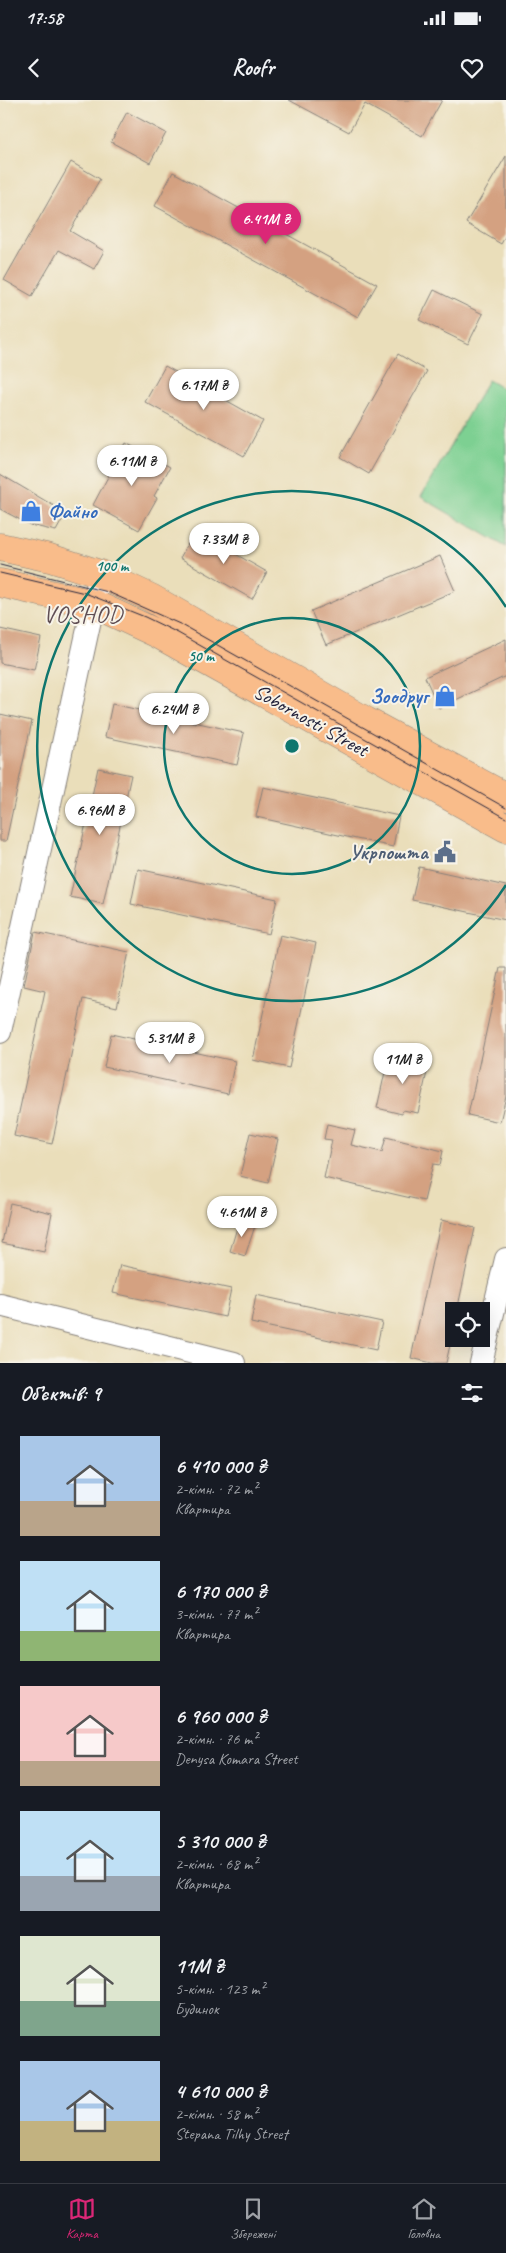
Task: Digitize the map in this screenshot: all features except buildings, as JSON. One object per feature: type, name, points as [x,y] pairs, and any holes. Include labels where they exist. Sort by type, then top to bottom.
[{"type":"main road","name":"Sobornosti Street","points":[[0,547],[50,558],[100,574],[159,602],[366,721],[506,797]]},
{"type":"main road","name":"Sobornosti Street","points":[[0,583],[94,604],[156,633],[506,828]]},
{"type":"street","points":[[0,1032],[100,574]]},
{"type":"street","points":[[481,1363],[506,1260]]},
{"type":"street","points":[[0,1305],[234,1363]]},
{"type":"green space","points":[[488,380],[506,390],[506,547],[421,497]]},
{"type":"tram line","points":[[0,565],[108,592],[182,625],[506,808]]},
{"type":"tram line","points":[[0,573],[85,593],[145,617],[178,633],[506,818]]},
{"type":"place","name":"Файно","points":[[31,511]]},
{"type":"place","name":"Зоодруг","points":[[445,696]]},
{"type":"place","name":"Укрпошта","points":[[445,852]]},
{"type":"district","name":"VOSHOD","points":[[83,614]]}]
